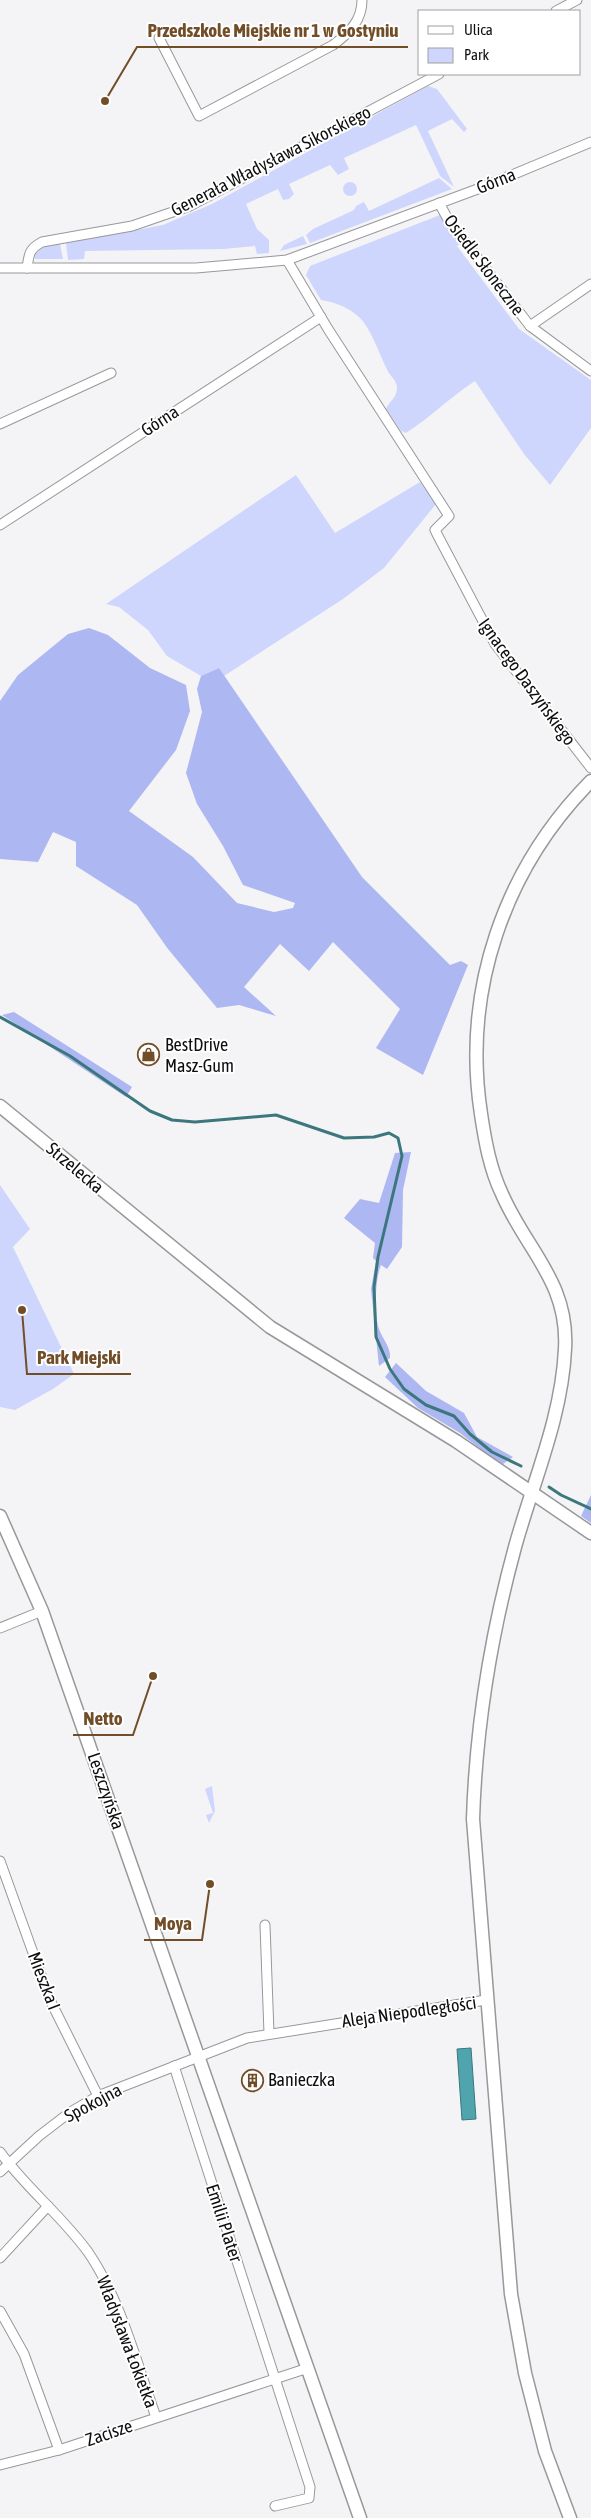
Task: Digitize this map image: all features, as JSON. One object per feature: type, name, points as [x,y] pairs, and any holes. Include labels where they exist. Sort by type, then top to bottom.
[{"type":"street","points":[[159,38],[199,116],[333,45],[347,35],[358,21],[362,0]]},
{"type":"street","points":[[558,10],[577,0]]},
{"type":"street","name":"Generała Władysława Sikorskiego","points":[[28,268],[29,252],[32,247],[42,242],[132,226],[190,206],[436,75]]},
{"type":"street","name":"Górna","points":[[287,260],[439,203],[591,142]]},
{"type":"street","name":"Osiedle Słoneczne","points":[[439,203],[449,221],[530,326],[591,371]]},
{"type":"street","points":[[0,268],[196,268],[287,260],[320,317]]},
{"type":"street","name":"Osiedle Słoneczne","points":[[530,326],[591,284]]},
{"type":"street","name":"Górna","points":[[0,525],[320,317]]},
{"type":"street","name":"Ignacego Daszyńskiego","points":[[320,317],[449,516],[436,530],[480,620],[509,664],[591,768]]},
{"type":"street","points":[[0,424],[111,373]]},
{"type":"street","name":"Aleja Niepodległości","points":[[200,2057],[247,2038],[269,2032],[486,2000],[473,1836],[478,1745],[494,1628],[516,1543],[533,1494],[561,1382],[566,1347],[565,1329],[558,1294],[551,1278],[504,1200],[491,1162],[477,1084],[477,1026],[485,973],[501,919],[524,870],[554,824],[591,781]]},
{"type":"street","name":"Strzelecka","points":[[0,1106],[270,1327],[456,1441],[591,1533]]},
{"type":"street","name":"Leszczyńska","points":[[0,1516],[42,1611],[200,2057],[360,2518]]},
{"type":"street","points":[[0,1628],[42,1611]]},
{"type":"street","name":"Mieszka I","points":[[0,1862],[50,2000],[98,2096]]},
{"type":"street","points":[[265,1926],[269,2032]]},
{"type":"street","points":[[486,2000],[511,2294],[527,2382],[545,2451],[570,2518]]},
{"type":"street","name":"Spokojna","points":[[0,2172],[61,2118],[98,2096],[200,2057]]},
{"type":"street","name":"Emilii Plater","points":[[174,2066],[274,2380]]},
{"type":"street","name":"Władysława Łokietka","points":[[0,2152],[87,2252],[108,2286],[156,2417]]},
{"type":"street","points":[[0,2258],[48,2206]]},
{"type":"street","points":[[0,2311],[24,2354],[59,2450]]},
{"type":"street","name":"Zacisze","points":[[0,2466],[59,2450],[308,2368]]},
{"type":"street","points":[[274,2380],[310,2486],[309,2498],[275,2506]]},
{"type":"green space","points":[[428,86],[437,89],[467,129],[464,132],[452,119],[428,131],[454,187],[440,176],[416,125],[344,158],[349,169],[338,175],[330,165],[289,184],[294,194],[289,199],[283,200],[278,189],[246,204],[257,229],[269,240],[269,253],[257,254],[255,246],[224,249],[85,251],[84,259],[68,260],[66,243],[163,225],[212,204]]},
{"type":"green space","points":[[439,178],[452,189],[310,243],[306,235],[313,229],[354,210],[356,206],[364,202],[369,211]]},
{"type":"green space","points":[[347,182],[353,182],[357,189],[353,196],[347,196],[343,192],[343,186]]},
{"type":"green space","points":[[440,215],[462,242],[457,246],[519,329],[591,380],[591,428],[550,485],[524,454],[475,381],[406,433],[401,431],[386,409],[395,395],[396,384],[368,329],[352,311],[337,304],[321,300],[306,275],[310,266]]},
{"type":"green space","points":[[303,236],[307,244],[280,251],[284,245]]},
{"type":"green space","points":[[60,244],[63,259],[35,259],[34,254],[44,247]]},
{"type":"green space","points":[[296,475],[335,533],[420,482],[436,504],[384,568],[343,599],[224,676],[219,668],[201,676],[167,656],[148,630],[119,607],[106,604]]},
{"type":"green space","points":[[0,1185],[30,1229],[13,1247],[74,1374],[53,1389],[15,1410],[0,1407]]},
{"type":"green space","points":[[212,1786],[215,1811],[209,1823],[206,1815],[213,1813],[205,1789]]},
{"type":"shaded area","points":[[89,628],[108,635],[150,668],[186,685],[190,711],[176,750],[129,811],[193,857],[237,903],[274,912],[293,908],[295,903],[243,885],[223,846],[197,804],[186,773],[202,712],[197,689],[201,676],[219,668],[362,877],[450,965],[461,961],[468,965],[423,1075],[376,1048],[400,1009],[333,942],[309,971],[280,944],[244,987],[276,1016],[239,1005],[217,1008],[168,949],[137,905],[76,866],[76,842],[53,832],[38,862],[0,859],[0,701],[18,675],[68,634]]},
{"type":"shaded area","points":[[14,1012],[132,1087],[126,1097],[2,1015]]},
{"type":"shaded area","points":[[411,1152],[403,1190],[402,1247],[387,1269],[381,1265],[377,1279],[377,1323],[390,1354],[390,1358],[379,1366],[371,1289],[376,1261],[373,1258],[375,1243],[344,1218],[360,1199],[379,1203],[395,1153]]},
{"type":"shaded area","points":[[396,1363],[426,1391],[464,1413],[477,1437],[513,1457],[503,1464],[460,1433],[418,1408],[385,1377]]},
{"type":"shaded area","points":[[591,1495],[591,1523],[581,1516]]},
{"type":"shaded area","points":[[471,2048],[476,2119],[462,2120],[457,2049]]},
{"type":"waterway","points":[[0,1017],[70,1056],[150,1111],[172,1120],[195,1122],[276,1115],[344,1138],[374,1137],[389,1133],[398,1138],[402,1156],[378,1257],[374,1287],[376,1337],[390,1369],[404,1389],[426,1405],[454,1416],[470,1434],[492,1452],[521,1466]]},
{"type":"waterway","points":[[549,1487],[561,1495],[591,1509]]},
{"type":"place","name":"Przedszkole Miejskie nr 1 w Gostyniu","points":[[105,101]]},
{"type":"place","name":"BestDrive Masz-Gum","points":[[149,1055]]},
{"type":"place","name":"Park Miejski","points":[[22,1310]]},
{"type":"place","name":"Netto","points":[[153,1676]]},
{"type":"place","name":"Moya","points":[[210,1884]]},
{"type":"place","name":"Banieczka","points":[[252,2080]]}]
